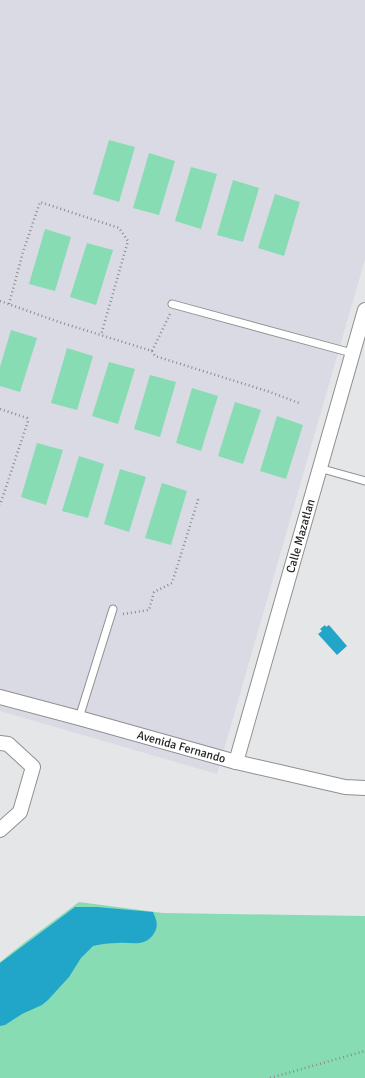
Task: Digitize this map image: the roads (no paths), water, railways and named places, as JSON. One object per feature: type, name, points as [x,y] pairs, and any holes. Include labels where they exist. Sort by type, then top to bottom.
[{"type":"street","name":"Calle Mazatlan","points":[[236,762],[365,310]]},
{"type":"street","name":"Avenida Fernando","points":[[0,697],[236,762],[345,787],[365,788]]},
{"type":"street","points":[[0,743],[8,744],[33,767],[20,812],[0,830]]},
{"type":"lane","points":[[173,304],[352,353]]},
{"type":"lane","points":[[319,468],[365,481]]},
{"type":"lane","points":[[79,718],[112,612]]},
{"type":"water","points":[[325,625],[326,627],[329,625],[347,646],[337,655],[318,634],[322,631],[320,629]]},
{"type":"water","points":[[75,907],[97,907],[153,912],[157,926],[153,935],[141,943],[111,943],[93,946],[81,958],[69,977],[48,1000],[42,1005],[22,1014],[5,1025],[0,1026],[0,963]]}]
